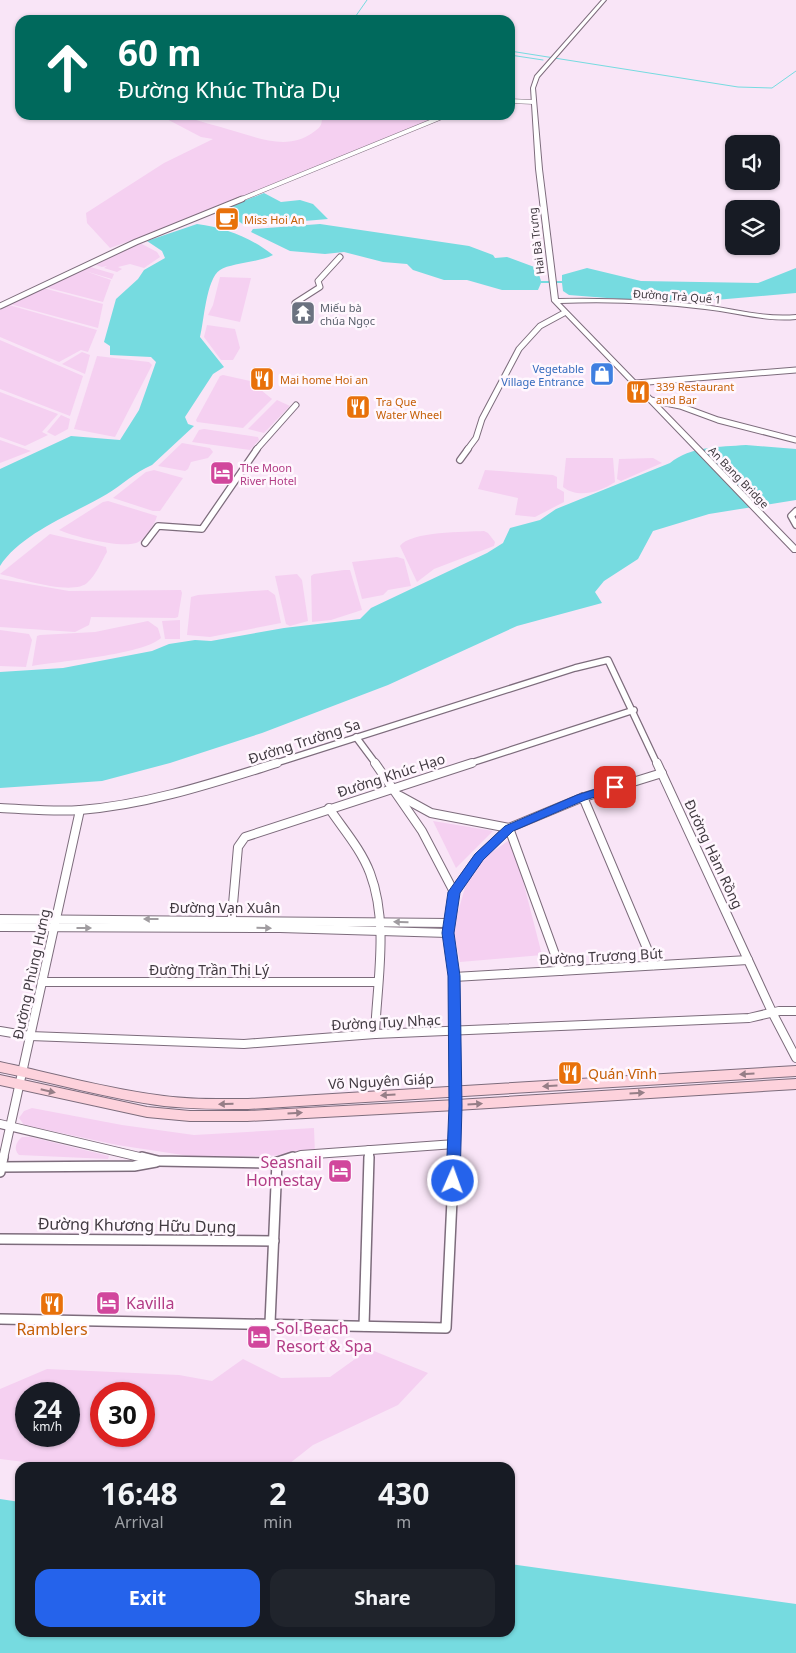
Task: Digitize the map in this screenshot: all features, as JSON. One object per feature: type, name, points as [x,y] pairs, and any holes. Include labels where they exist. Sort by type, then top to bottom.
[{"type":"main road","name":"Võ Nguyên Giáp","points":[[0,1067],[164,1101],[199,1104],[248,1104],[796,1071]]},
{"type":"main road","name":"Võ Nguyên Giáp","points":[[0,1080],[147,1112],[190,1116],[456,1106],[796,1084]]},
{"type":"main road","points":[[455,1092],[456,1106]]},
{"type":"street","name":"Hai Bà Trưng","points":[[555,301],[539,170],[533,88],[537,77],[604,0]]},
{"type":"street","points":[[515,102],[534,102]]},
{"type":"street","points":[[0,306],[136,242],[435,120]]},
{"type":"street","points":[[295,303],[320,287],[318,280],[340,257]]},
{"type":"street","name":"Đường Trà Quế 1","points":[[555,301],[598,300],[706,307],[765,319],[796,317]]},
{"type":"street","points":[[555,301],[564,313],[636,382],[651,400],[680,406],[718,420],[796,440]]},
{"type":"street","points":[[460,460],[476,438],[482,419],[519,349],[540,326],[564,313]]},
{"type":"street","points":[[636,382],[796,370]]},
{"type":"street","name":"An Bang Bridge","points":[[651,400],[796,550]]},
{"type":"street","points":[[145,543],[158,526],[197,530],[202,528],[264,439],[296,405]]},
{"type":"street","points":[[796,511],[791,516],[796,525]]},
{"type":"street","name":"Đường Hàm Rồng","points":[[608,660],[634,710],[773,1014],[796,1058]]},
{"type":"street","name":"Đường Trường Sa","points":[[0,808],[80,810],[149,799],[211,784],[575,668],[608,660]]},
{"type":"street","name":"Đường Khúc Hạo","points":[[232,923],[238,847],[245,837],[634,710]]},
{"type":"street","points":[[356,737],[400,796],[441,860],[454,892]]},
{"type":"street","points":[[455,1092],[454,976],[448,933],[454,892],[479,857],[509,828],[583,797],[662,773]]},
{"type":"street","points":[[400,796],[431,813],[509,828]]},
{"type":"street","points":[[583,797],[654,965]]},
{"type":"street","points":[[329,808],[370,873],[376,892],[379,925],[375,1034]]},
{"type":"street","name":"Đường Phùng Hưng","points":[[1,1170],[80,810]]},
{"type":"street","points":[[509,828],[561,971]]},
{"type":"street","name":"Đường Vạn Xuân","points":[[0,919],[379,925],[450,923]]},
{"type":"street","name":"Đường Vạn Xuân","points":[[0,928],[232,923]]},
{"type":"street","name":"Đường Vạn Xuân","points":[[379,925],[448,933]]},
{"type":"street","name":"Đường Trương Bút","points":[[454,976],[748,960]]},
{"type":"street","name":"Đường Trần Thị Lý","points":[[42,982],[376,982]]},
{"type":"street","name":"Đường Tuy Nhạc","points":[[0,1031],[30,1036],[244,1044],[375,1034],[749,1018],[773,1014],[779,1011],[796,1011]]},
{"type":"street","points":[[0,1319],[446,1328],[456,1106]]},
{"type":"street","points":[[0,1124],[33,1130],[158,1161]]},
{"type":"street","points":[[1,1170],[134,1166],[158,1161],[277,1162],[301,1155],[454,1144]]},
{"type":"street","points":[[364,1326],[369,1150]]},
{"type":"street","points":[[270,1323],[277,1162]]},
{"type":"street","name":"Đường Khương Hữu Dụng","points":[[0,1239],[274,1242]]},
{"type":"shaded area","points":[[169,120],[196,120],[265,140],[286,142],[296,141],[305,137],[320,126],[322,120],[429,120],[158,231],[110,248],[87,223],[86,213],[164,163],[213,139],[201,137]]},
{"type":"shaded area","points":[[140,243],[157,252],[160,257],[144,268],[130,264],[118,267],[122,269],[117,272],[104,268],[107,266],[102,267],[93,264]]},
{"type":"shaded area","points":[[87,266],[114,274],[112,279],[85,271],[111,280],[103,302],[45,287]]},
{"type":"shaded area","points":[[220,277],[251,278],[240,322],[208,315],[213,305]]},
{"type":"shaded area","points":[[43,288],[103,304],[98,328],[10,304]]},
{"type":"shaded area","points":[[9,305],[97,330],[88,352],[81,350],[59,362],[0,337],[0,310]]},
{"type":"shaded area","points":[[207,325],[235,329],[240,348],[233,360],[221,360],[204,337]]},
{"type":"shaded area","points":[[0,340],[83,376],[70,416],[0,389]]},
{"type":"shaded area","points":[[82,352],[90,355],[85,374],[62,364]]},
{"type":"shaded area","points":[[97,356],[149,362],[152,365],[115,437],[74,429]]},
{"type":"shaded area","points":[[220,376],[250,381],[272,399],[243,428],[197,422],[196,420]]},
{"type":"shaded area","points":[[0,392],[58,414],[42,432],[48,435],[25,446],[0,437]]},
{"type":"shaded area","points":[[277,400],[290,406],[264,433],[248,429]]},
{"type":"shaded area","points":[[61,415],[70,419],[68,429],[55,436],[47,432]]},
{"type":"shaded area","points":[[204,429],[258,437],[259,440],[250,450],[192,442],[199,430]]},
{"type":"shaded area","points":[[0,440],[31,451],[0,463]]},
{"type":"shaded area","points":[[182,443],[210,448],[213,452],[208,458],[191,462],[185,471],[158,466]]},
{"type":"shaded area","points":[[566,458],[613,458],[615,482],[603,489],[589,493],[569,491],[563,487]]},
{"type":"shaded area","points":[[653,458],[662,463],[621,481],[617,479],[619,459]]},
{"type":"shaded area","points":[[154,470],[183,478],[160,511],[153,511],[113,498],[146,472]]},
{"type":"shaded area","points":[[485,470],[553,475],[557,477],[557,488],[564,492],[564,502],[535,517],[515,515],[518,498],[478,489]]},
{"type":"shaded area","points":[[108,501],[157,516],[146,536],[136,543],[119,544],[86,539],[59,530],[103,502]]},
{"type":"shaded area","points":[[484,531],[495,542],[494,546],[434,569],[417,582],[400,546],[415,537],[426,535]]},
{"type":"shaded area","points":[[50,534],[106,547],[107,552],[88,582],[71,588],[59,587],[0,574]]},
{"type":"shaded area","points":[[397,557],[404,559],[411,586],[388,590],[383,595],[362,599],[352,562]]},
{"type":"shaded area","points":[[350,570],[362,610],[331,620],[312,622],[311,576]]},
{"type":"shaded area","points":[[297,574],[302,580],[308,621],[290,626],[286,624],[275,576]]},
{"type":"shaded area","points":[[0,579],[69,591],[181,590],[182,593],[178,617],[175,618],[91,617],[89,625],[75,632],[0,627]]},
{"type":"shaded area","points":[[268,590],[275,595],[281,623],[210,637],[187,635],[191,597]]},
{"type":"shaded area","points":[[180,620],[180,639],[165,639],[162,621]]},
{"type":"shaded area","points":[[148,621],[158,628],[161,638],[151,644],[119,653],[32,666],[37,636],[95,632]]},
{"type":"shaded area","points":[[0,630],[29,634],[32,640],[26,667],[0,666]]},
{"type":"shaded area","points":[[433,821],[493,831],[456,868]]},
{"type":"shaded area","points":[[512,838],[542,955],[460,962],[453,929],[466,884],[482,859]]},
{"type":"shaded area","points":[[32,1108],[122,1125],[194,1135],[314,1128],[315,1155],[196,1157],[117,1145],[24,1125],[19,1118],[24,1111]]},
{"type":"shaded area","points":[[22,1137],[31,1137],[109,1156],[108,1159],[19,1155],[16,1146]]},
{"type":"shaded area","points":[[369,1349],[428,1373],[398,1405],[313,1445],[291,1462],[25,1462],[0,1459],[0,1389],[15,1383],[15,1447],[80,1447],[80,1382],[16,1382],[47,1369],[179,1375],[212,1381],[243,1359],[281,1378],[330,1377]]},
{"type":"water","points":[[264,193],[281,202],[300,200],[313,204],[328,219],[245,226],[223,209]]},
{"type":"water","points":[[197,224],[237,234],[256,243],[273,255],[225,268],[215,275],[206,301],[200,337],[224,367],[213,374],[185,417],[188,424],[194,426],[152,465],[107,494],[34,534],[9,554],[0,566],[0,469],[71,436],[120,440],[139,410],[156,362],[151,357],[110,355],[110,346],[104,342],[116,299],[138,279],[144,270],[165,258],[162,251],[147,241]]},
{"type":"water","points":[[320,224],[469,246],[493,255],[495,258],[507,257],[537,268],[541,281],[562,281],[562,275],[587,268],[641,281],[758,283],[796,268],[796,293],[704,301],[632,300],[569,295],[563,291],[562,283],[541,283],[538,290],[502,290],[467,280],[444,280],[413,270],[407,264],[383,262],[344,252],[325,254],[290,251],[251,232],[253,229]]},
{"type":"water","points":[[746,445],[796,449],[796,500],[709,514],[653,531],[638,559],[604,581],[595,592],[602,603],[517,626],[388,685],[262,733],[170,763],[102,781],[0,788],[0,672],[63,668],[152,651],[169,644],[195,640],[211,641],[284,628],[360,619],[371,608],[487,553],[503,543],[510,528],[540,520],[556,509],[670,463],[687,453],[706,448]]},
{"type":"water","points":[[0,1499],[15,1501],[15,1637],[515,1637],[515,1565],[796,1604],[796,1653],[0,1653]]},
{"type":"waterway","points":[[356,15],[367,0]]},
{"type":"waterway","points":[[515,52],[738,87],[772,88],[796,71]]},
{"type":"waterway","points":[[515,56],[543,60]]},
{"type":"place","name":"Miss Hoi An","points":[[227,219]]},
{"type":"place","name":"Miếu bà chúa Ngọc","points":[[303,313]]},
{"type":"place","name":"Vegetable Village Entrance","points":[[602,374]]},
{"type":"place","name":"Mai home Hoi an","points":[[262,379]]},
{"type":"place","name":"339 Restaurant and Bar","points":[[638,392]]},
{"type":"place","name":"Tra Que Water Wheel","points":[[358,407]]},
{"type":"place","name":"The Moon River Hotel","points":[[222,473]]},
{"type":"place","name":"Quán Vĩnh","points":[[570,1073]]},
{"type":"place","name":"Seasnail Homestay","points":[[340,1171]]},
{"type":"place","name":"Kavilla","points":[[108,1303]]},
{"type":"place","name":"Ramblers","points":[[52,1304]]},
{"type":"place","name":"Sol Beach Resort & Spa","points":[[259,1337]]},
{"type":"route","points":[[453,1181],[456,1106],[454,976],[448,933],[454,892],[479,857],[509,828],[581,798],[615,787]]}]
